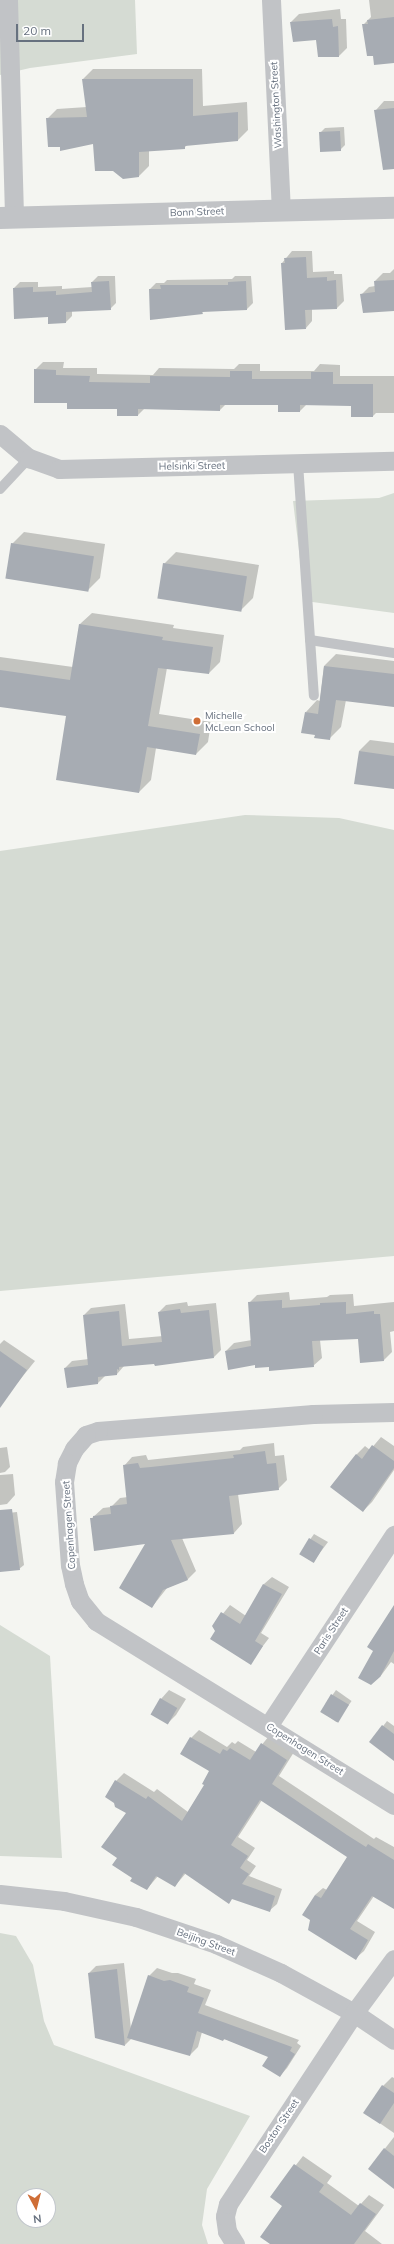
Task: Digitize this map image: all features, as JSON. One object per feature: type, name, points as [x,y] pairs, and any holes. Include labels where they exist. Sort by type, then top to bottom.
[{"type":"street","points":[[7,217],[8,0]]},
{"type":"street","name":"Washington Street","points":[[271,0],[281,209]]},
{"type":"street","name":"Bonn Street","points":[[7,217],[281,209],[394,208]]},
{"type":"street","name":"Helsinki Street","points":[[0,434],[29,458],[59,469],[394,461]]},
{"type":"street","name":"Copenhagen Street","points":[[394,1412],[313,1414],[98,1431],[86,1435],[74,1449],[67,1464],[64,1482],[70,1565],[80,1601],[96,1621],[394,1805]]},
{"type":"street","name":"Paris Street","points":[[268,1726],[394,1535]]},
{"type":"street","name":"Beijing Street","points":[[0,1894],[64,1901],[136,1917],[216,1944],[281,1973],[354,2014],[394,2040]]},
{"type":"street","name":"Boston Street","points":[[236,2244],[227,2231],[226,2216],[228,2204],[354,2014],[394,1959]]},
{"type":"lane","points":[[0,489],[29,458]]},
{"type":"lane","points":[[298,463],[314,696]]},
{"type":"lane","points":[[310,640],[394,653]]},
{"type":"shaded area","points":[[0,0],[135,0],[137,54],[30,68],[0,75]]},
{"type":"shaded area","points":[[394,493],[394,613],[305,601],[293,501],[379,498]]},
{"type":"shaded area","points":[[245,815],[339,818],[394,830],[394,1256],[0,1291],[0,851]]},
{"type":"shaded area","points":[[0,1625],[50,1656],[62,1858],[0,1856]]},
{"type":"shaded area","points":[[0,1933],[16,1936],[33,1965],[44,2021],[54,2045],[250,2116],[207,2189],[202,2225],[208,2244],[0,2244]]},
{"type":"building","points":[[394,17],[394,63],[374,65],[373,56],[367,56],[362,24],[368,24],[367,20]]},
{"type":"building","points":[[332,19],[333,27],[338,26],[339,57],[318,57],[316,40],[293,42],[290,22]]},
{"type":"building","points":[[82,79],[193,79],[193,116],[238,112],[238,141],[185,146],[185,149],[139,152],[139,177],[123,179],[113,171],[95,171],[93,144],[60,151],[60,147],[48,147],[46,118],[87,117]]},
{"type":"building","points":[[394,108],[394,169],[383,170],[374,110]]},
{"type":"building","points":[[340,131],[341,151],[320,152],[319,132]]},
{"type":"building","points":[[306,257],[307,278],[327,277],[327,281],[336,280],[337,309],[305,310],[306,329],[285,330],[281,263],[285,263],[284,258]]},
{"type":"building","points":[[394,280],[394,311],[363,313],[360,294],[375,292],[374,281]]},
{"type":"building","points":[[109,281],[111,310],[66,312],[66,323],[48,324],[48,317],[14,319],[13,288],[33,287],[33,292],[56,291],[56,295],[92,292],[91,282]]},
{"type":"building","points":[[246,281],[247,310],[202,312],[203,314],[150,320],[149,289],[161,289],[160,285],[228,285],[228,282]]},
{"type":"building","points":[[34,369],[56,370],[56,375],[90,376],[89,382],[150,383],[150,376],[230,377],[230,371],[252,371],[252,379],[311,379],[311,372],[333,372],[333,384],[373,384],[373,417],[351,417],[351,406],[300,405],[300,412],[278,412],[278,405],[220,405],[220,411],[138,409],[138,416],[117,416],[117,409],[67,409],[67,403],[34,403]]},
{"type":"building","points":[[11,543],[94,556],[88,592],[5,579]]},
{"type":"building","points":[[163,563],[247,576],[241,612],[157,599]]},
{"type":"building","points":[[79,624],[163,637],[162,640],[213,647],[209,674],[158,668],[148,726],[200,734],[196,755],[147,747],[139,793],[56,780],[66,716],[0,707],[0,670],[70,680]]},
{"type":"building","points":[[324,666],[394,674],[394,707],[336,700],[330,740],[314,738],[315,735],[301,733],[305,712],[318,714]]},
{"type":"building","points":[[359,751],[394,756],[394,789],[354,784]]},
{"type":"building","points":[[282,1300],[282,1308],[320,1305],[320,1303],[346,1302],[346,1314],[374,1311],[374,1314],[380,1314],[384,1361],[360,1363],[358,1339],[312,1341],[314,1367],[269,1371],[269,1367],[255,1368],[255,1365],[228,1370],[225,1351],[251,1346],[248,1302]]},
{"type":"building","points":[[180,1309],[181,1313],[209,1310],[214,1358],[155,1366],[154,1364],[119,1367],[119,1370],[117,1369],[117,1375],[98,1377],[98,1384],[67,1388],[64,1368],[88,1365],[83,1315],[119,1311],[122,1346],[162,1342],[158,1312]]},
{"type":"building","points":[[0,1351],[27,1370],[0,1408]]},
{"type":"building","points":[[372,1445],[394,1461],[394,1468],[363,1512],[330,1487],[356,1454],[362,1459]]},
{"type":"building","points":[[265,1451],[267,1464],[276,1463],[279,1490],[229,1496],[234,1534],[171,1540],[188,1580],[163,1590],[152,1608],[119,1588],[145,1544],[94,1551],[90,1518],[93,1518],[93,1516],[111,1514],[110,1506],[127,1504],[123,1465],[138,1463],[140,1468],[151,1467],[234,1458],[233,1455]]},
{"type":"building","points":[[12,1509],[20,1570],[0,1572],[0,1510]]},
{"type":"building","points":[[309,1538],[324,1547],[314,1563],[299,1554]]},
{"type":"building","points":[[263,1584],[282,1594],[255,1641],[263,1646],[251,1665],[210,1639],[215,1631],[212,1626],[221,1612],[240,1624]]},
{"type":"building","points":[[394,1605],[394,1651],[380,1677],[371,1685],[358,1678],[373,1651],[367,1647]]},
{"type":"building","points":[[331,1694],[349,1705],[338,1723],[320,1712]]},
{"type":"building","points":[[160,1698],[177,1708],[168,1724],[150,1714]]},
{"type":"building","points":[[382,1725],[394,1734],[394,1761],[369,1742]]},
{"type":"building","points":[[190,1737],[220,1754],[223,1749],[227,1751],[230,1748],[250,1760],[261,1743],[287,1760],[272,1784],[366,1847],[368,1844],[394,1860],[394,1909],[372,1896],[350,1929],[368,1940],[356,1960],[308,1930],[310,1920],[302,1915],[315,1895],[321,1898],[347,1857],[260,1800],[231,1845],[248,1856],[240,1868],[249,1874],[242,1884],[275,1896],[270,1912],[232,1899],[229,1904],[184,1873],[175,1887],[156,1876],[147,1890],[130,1881],[132,1878],[112,1865],[117,1858],[101,1847],[126,1813],[115,1807],[114,1803],[105,1797],[115,1780],[146,1799],[148,1796],[182,1821],[204,1785],[202,1784],[209,1771],[180,1754]]},
{"type":"building","points":[[117,1969],[125,2046],[95,2038],[88,1973]]},
{"type":"building","points":[[148,1975],[164,1981],[170,1980],[189,1987],[187,1992],[204,1998],[198,2013],[292,2047],[290,2051],[295,2054],[280,2077],[262,2066],[268,2057],[224,2039],[223,2041],[197,2031],[190,2056],[127,2038]]},
{"type":"building","points":[[382,2085],[394,2093],[394,2103],[380,2124],[363,2113]]},
{"type":"building","points":[[384,2148],[394,2156],[394,2189],[368,2169]]},
{"type":"building","points":[[294,2164],[324,2185],[319,2192],[351,2215],[360,2203],[376,2214],[354,2244],[270,2244],[260,2237],[282,2206],[270,2197]]},
{"type":"place","name":"Michelle McLean School","points":[[197,721]]}]
